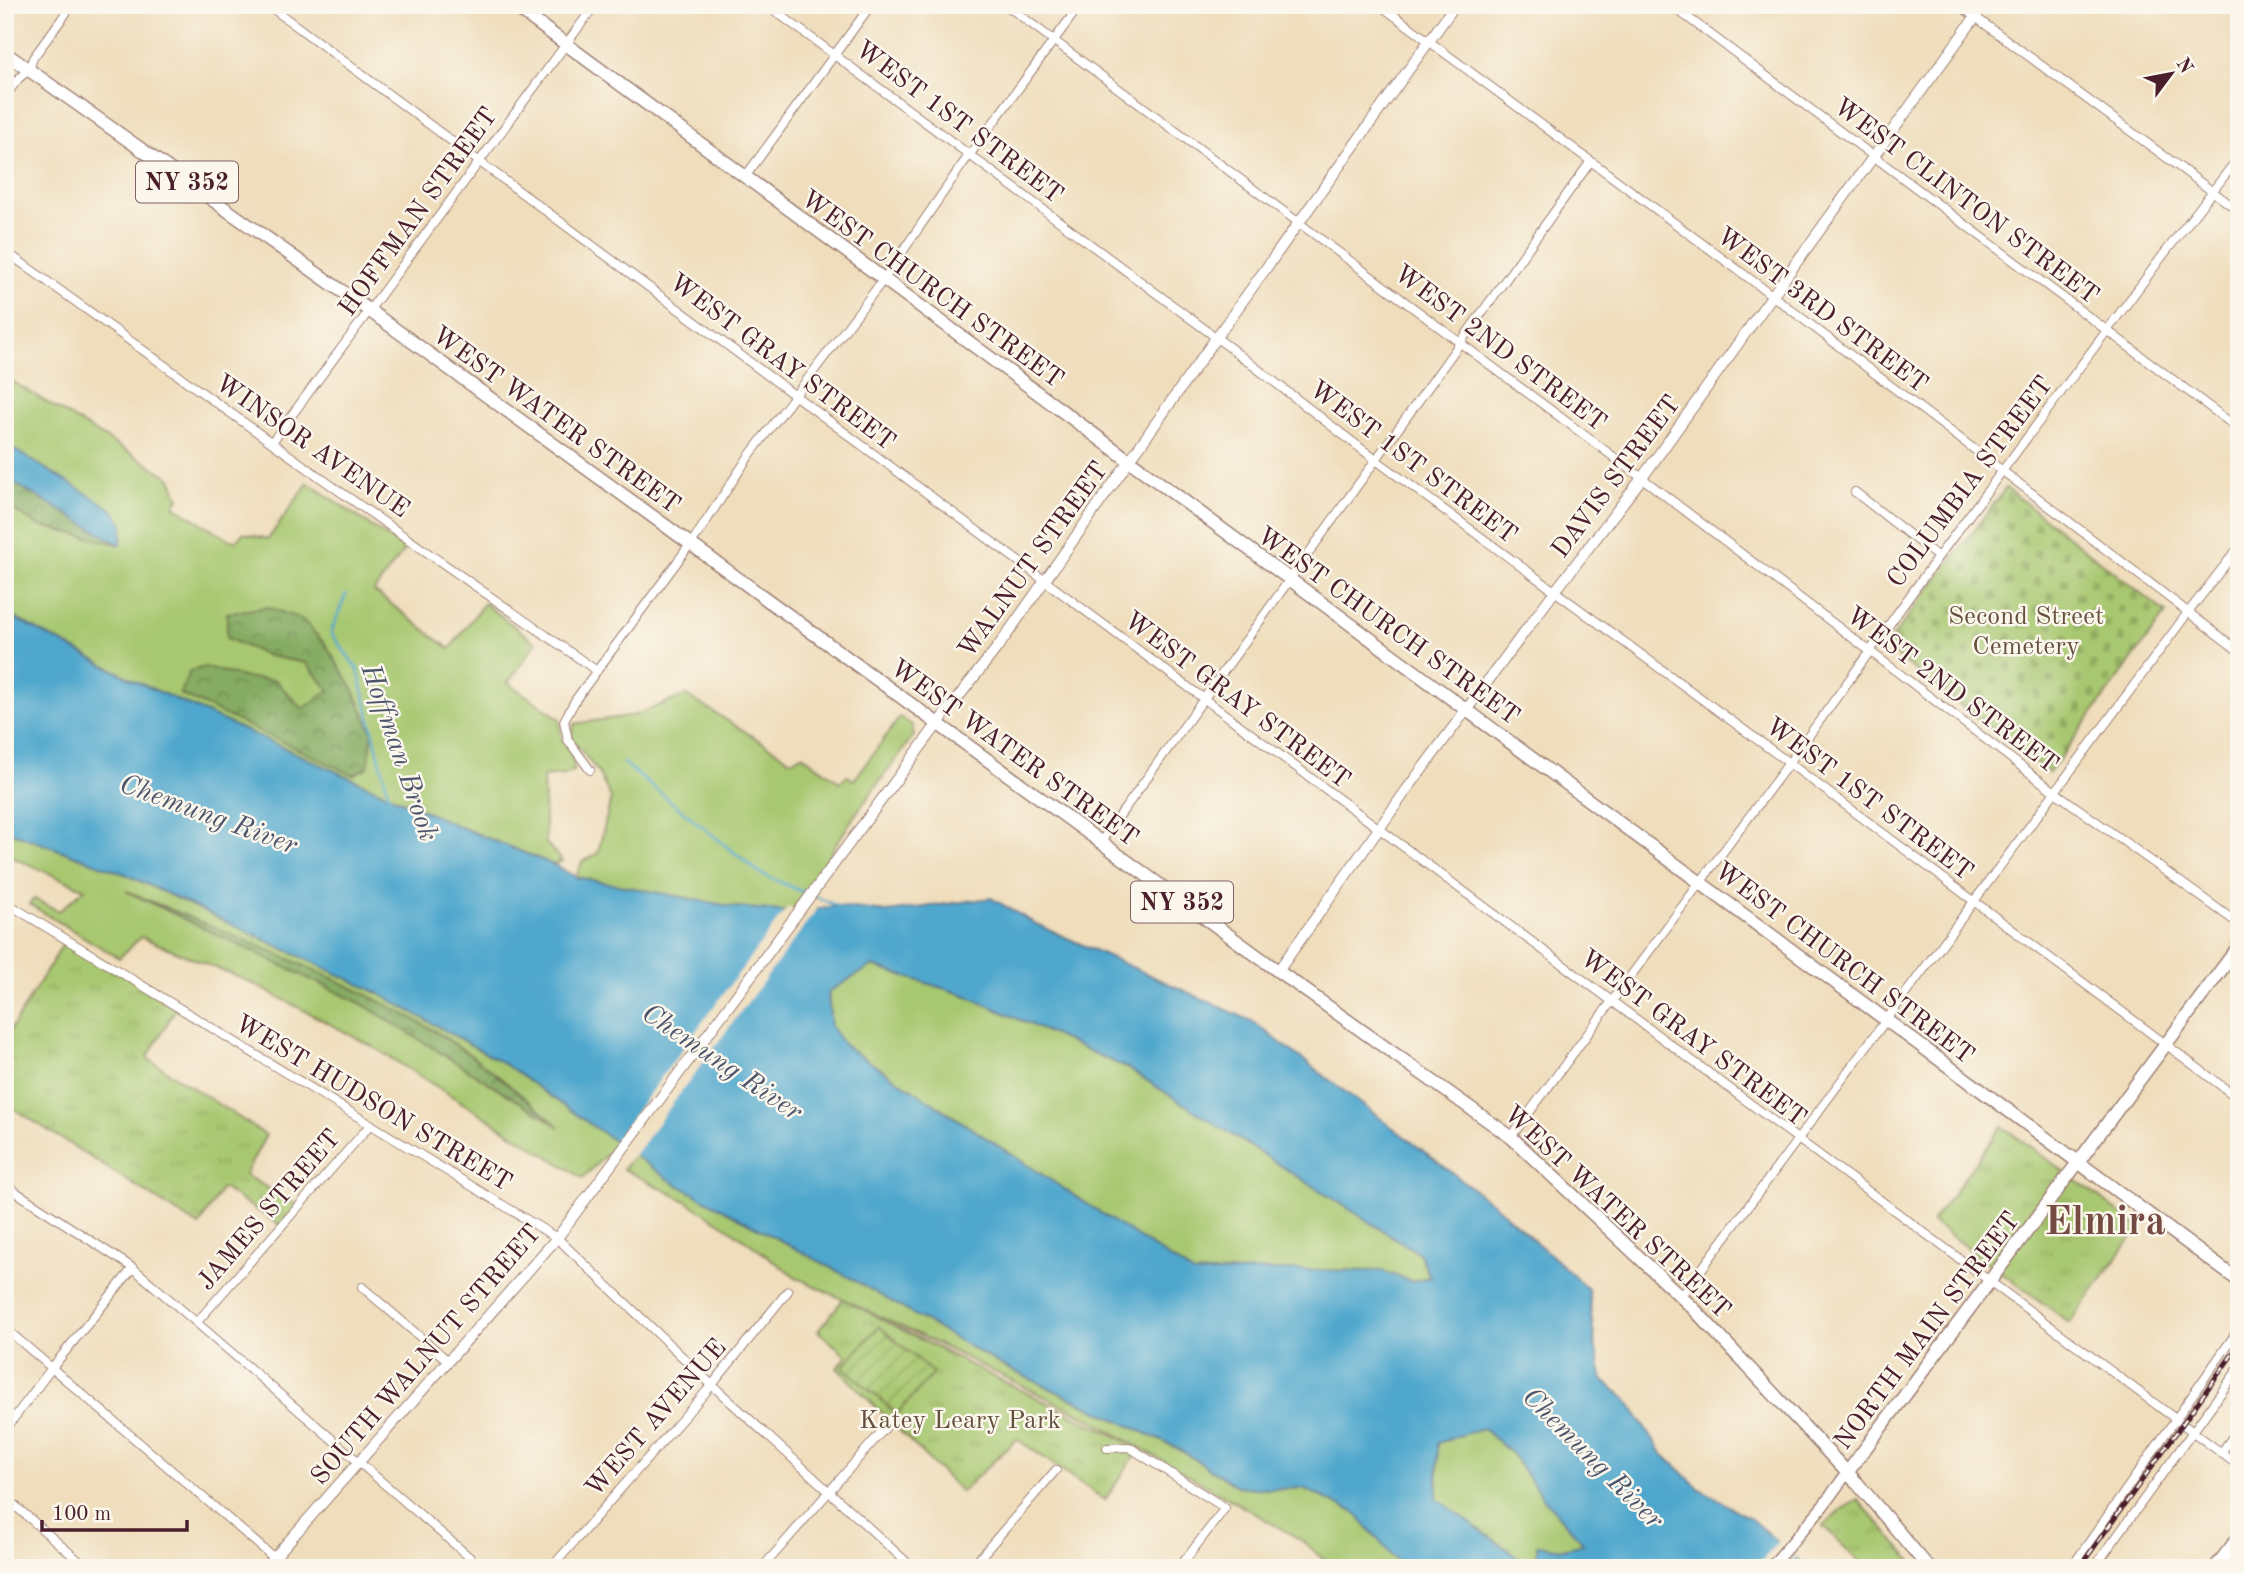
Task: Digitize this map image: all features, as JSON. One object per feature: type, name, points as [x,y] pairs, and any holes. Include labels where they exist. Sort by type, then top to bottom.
[{"type":"main road","name":"WEST CHURCH STREET","points":[[513,5],[2239,1281]]},
{"type":"main road","name":"WEST WATER STREET","points":[[5,53],[370,310],[1100,843],[1511,1136],[1681,1297],[1847,1473],[1929,1568]]},
{"type":"main road","name":"NORTH MAIN STREET","points":[[1770,1568],[1823,1506],[2239,946]]},
{"type":"main road","points":[[2215,1568],[2239,1537]]},
{"type":"main road","points":[[2235,1568],[2239,1563]]},
{"type":"street","points":[[5,96],[29,70],[33,58],[72,5]]},
{"type":"street","name":"WEST GRAY STREET","points":[[268,5],[1377,830],[2235,1463]]},
{"type":"street","name":"HOFFMAN STREET","points":[[272,442],[595,5]]},
{"type":"street","name":"WEST 1ST STREET","points":[[767,5],[2239,1099]]},
{"type":"street","points":[[745,177],[871,5]]},
{"type":"street","name":"WEST 2ND STREET","points":[[1006,5],[1642,478],[2055,792],[2239,925]]},
{"type":"street","points":[[590,770],[568,740],[564,721],[576,699],[690,544],[749,456],[883,280],[1080,5]]},
{"type":"street","name":"WEST 3RD STREET","points":[[1380,5],[1772,296],[2239,651]]},
{"type":"street","name":"WALNUT STREET","points":[[611,1165],[1045,582],[1128,460],[1455,5]]},
{"type":"street","name":"WEST CLINTON STREET","points":[[1671,5],[2239,429]]},
{"type":"street","points":[[1959,5],[2239,211]]},
{"type":"street","name":"DAVIS STREET","points":[[1278,971],[1377,830],[1642,478],[1984,5]]},
{"type":"street","name":"COLUMBIA STREET","points":[[1511,1136],[1789,763],[1938,557],[2239,157]]},
{"type":"street","points":[[1100,843],[1591,161]]},
{"type":"street","name":"WINSOR AVENUE","points":[[5,251],[597,671]]},
{"type":"street","points":[[1855,492],[1938,557]]},
{"type":"street","points":[[1681,1297],[2187,613],[2239,547]]},
{"type":"street","name":"WEST HUDSON STREET","points":[[5,902],[557,1238],[712,1385],[913,1568]]},
{"type":"street","name":"JAMES STREET","points":[[197,1322],[371,1124]]},
{"type":"street","name":"SOUTH WALNUT STREET","points":[[265,1568],[557,1238],[611,1165]]},
{"type":"street","points":[[5,1185],[133,1268],[482,1568]]},
{"type":"street","points":[[5,1430],[133,1268]]},
{"type":"street","points":[[362,1287],[447,1360]]},
{"type":"street","name":"WEST AVENUE","points":[[551,1568],[712,1385],[788,1291]]},
{"type":"street","points":[[5,1328],[274,1557]]},
{"type":"street","points":[[2071,1568],[2181,1423],[2239,1329]]},
{"type":"street","points":[[2094,1568],[2239,1367]]},
{"type":"street","points":[[762,1568],[892,1420]]},
{"type":"street","points":[[2221,1453],[2239,1428]]},
{"type":"street","points":[[1107,1448],[1129,1447],[1225,1508],[1179,1568]]},
{"type":"street","points":[[2235,1463],[2239,1450]]},
{"type":"street","points":[[971,1568],[1056,1470]]},
{"type":"street","points":[[5,1497],[87,1568]]},
{"type":"street","points":[[2110,1515],[2124,1526]]},
{"type":"green space","points":[[5,377],[171,478],[179,499],[174,506],[230,540],[236,541],[243,533],[268,539],[308,483],[405,549],[374,591],[450,649],[484,603],[536,643],[508,683],[560,719],[561,736],[573,757],[574,770],[565,775],[543,777],[546,843],[562,861],[554,865],[453,824],[135,681],[5,613]]},
{"type":"green space","points":[[5,478],[121,545],[37,525],[5,504]]},
{"type":"green space","name":"Second Street Cemetery","points":[[2006,488],[2166,613],[2049,773],[1885,647]]},
{"type":"green space","points":[[267,607],[302,619],[326,645],[353,689],[373,733],[368,767],[353,775],[180,694],[190,671],[206,667],[246,678],[275,680],[303,709],[329,690],[306,663],[268,656],[227,638],[227,613]]},
{"type":"green space","points":[[686,695],[791,760],[802,755],[840,782],[847,776],[854,780],[900,717],[912,725],[914,735],[857,812],[792,912],[734,907],[576,877],[582,862],[598,853],[611,798],[598,772],[571,738],[574,724],[635,715]]},
{"type":"green space","points":[[5,830],[125,874],[378,993],[503,1063],[618,1143],[583,1178],[370,1045],[250,982],[141,937],[119,958],[29,904],[34,899],[59,911],[85,889],[5,854]]},
{"type":"green space","points":[[126,891],[311,969],[419,1022],[474,1058],[560,1127],[362,1004]]},
{"type":"green space","points":[[66,939],[177,1006],[147,1058],[266,1135],[245,1175],[299,1206],[281,1226],[222,1188],[199,1226],[5,1103],[5,1039]]},
{"type":"green space","points":[[872,966],[965,995],[1127,1068],[1420,1254],[1430,1277],[1413,1282],[1382,1271],[1276,1270],[1194,1274],[844,1045],[831,1027],[828,992]]},
{"type":"green space","points":[[2002,1126],[2139,1227],[2070,1323],[1932,1222]]},
{"type":"green space","points":[[634,1155],[674,1183],[845,1275],[1005,1367],[1177,1448],[1237,1486],[1266,1489],[1303,1488],[1354,1512],[1403,1568],[1335,1568],[1301,1540],[1088,1418],[797,1278],[730,1229],[684,1200],[623,1169]]},
{"type":"green space","name":"Katey Leary Park","points":[[843,1299],[1140,1448],[1105,1500],[1017,1439],[961,1492],[837,1368],[847,1356],[818,1331]]},
{"type":"green space","points":[[879,1326],[933,1373],[897,1414],[843,1367]]},
{"type":"green space","points":[[1482,1428],[1511,1453],[1544,1499],[1585,1545],[1563,1549],[1537,1546],[1537,1568],[1533,1568],[1437,1499],[1438,1443]]},
{"type":"green space","points":[[1858,1500],[1918,1568],[1866,1568],[1823,1526],[1842,1509]]},
{"type":"water","points":[[5,444],[112,509],[123,524],[121,545],[5,478]]},
{"type":"water","name":"Chemung River","points":[[5,613],[135,681],[576,877],[734,907],[792,912],[837,906],[887,912],[991,898],[1036,924],[1252,1021],[1496,1206],[1588,1289],[1595,1345],[1603,1380],[1626,1399],[1662,1453],[1700,1489],[1751,1519],[1808,1568],[1537,1568],[1537,1545],[1563,1549],[1584,1544],[1544,1499],[1511,1453],[1482,1428],[1438,1443],[1437,1499],[1533,1568],[1403,1568],[1354,1512],[1303,1488],[1266,1489],[1237,1486],[1177,1448],[1005,1367],[845,1275],[674,1183],[503,1063],[378,993],[125,874],[5,830]],"holes":[[[872,966],[965,995],[1127,1068],[1420,1254],[1430,1277],[1413,1282],[1382,1271],[1276,1270],[1194,1274],[844,1045],[831,1027],[828,992]]]},
{"type":"pier","points":[[820,905],[632,1158],[612,1144],[787,908]]},
{"type":"pier","points":[[1780,1540],[1798,1555],[1787,1568],[1756,1568]]},
{"type":"waterway","name":"Hoffman Brook","points":[[346,594],[331,633],[358,670],[389,796]]},
{"type":"waterway","points":[[623,763],[761,874],[808,894]]},
{"type":"waterway","points":[[814,896],[837,906]]},
{"type":"railway","points":[[2079,1568],[2239,1345]]},
{"type":"district","name":"Elmira","points":[[2105,1220]]}]
